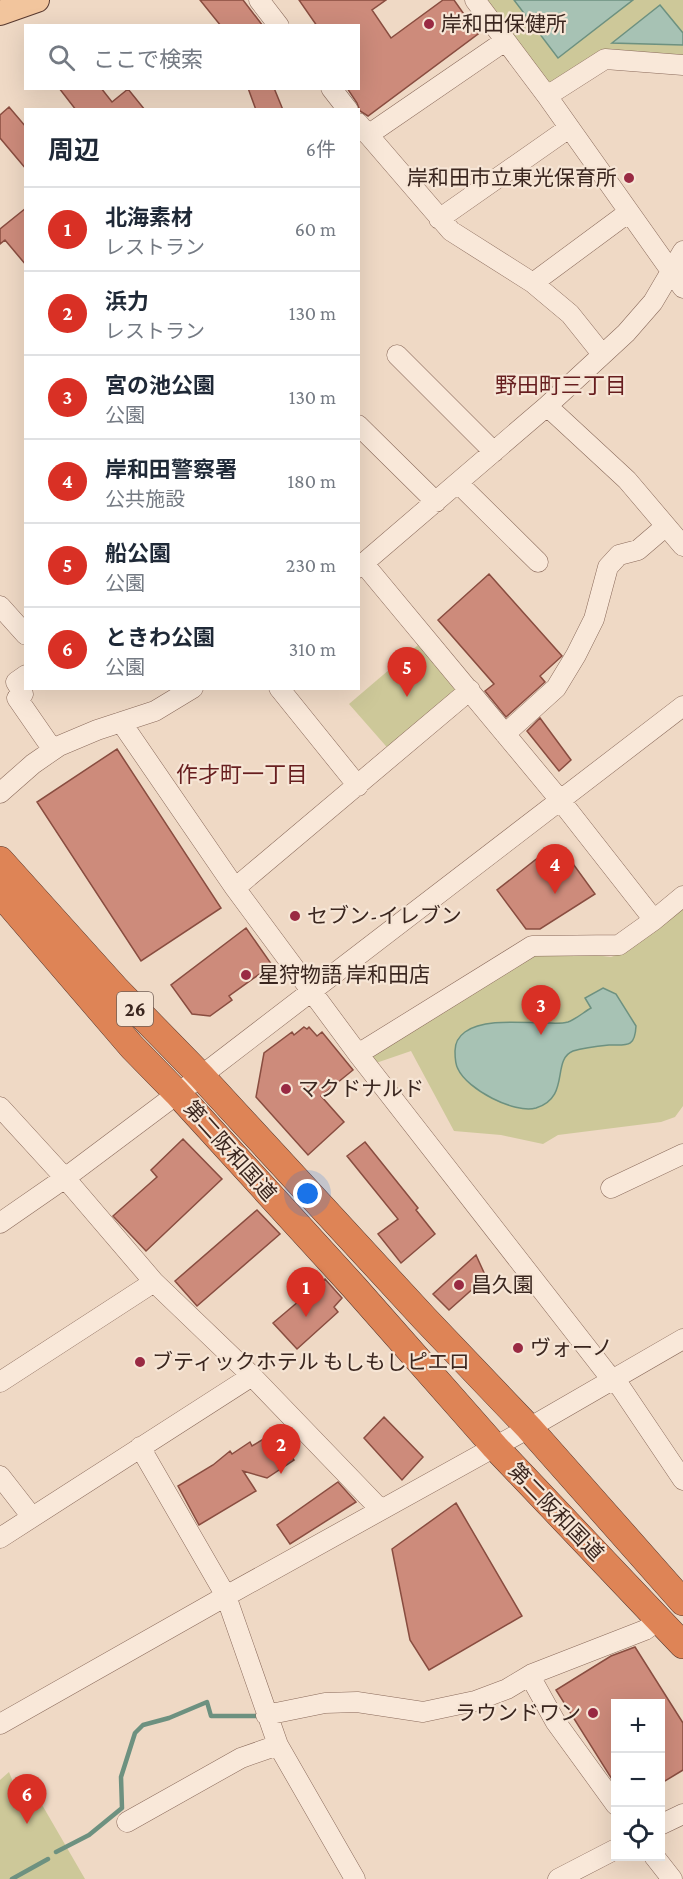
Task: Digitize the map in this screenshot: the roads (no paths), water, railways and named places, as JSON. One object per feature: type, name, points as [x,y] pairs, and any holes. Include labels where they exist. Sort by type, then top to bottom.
[{"type":"highway","name":"26","points":[[0,840],[63,913],[66,952],[28,943],[0,912]]},
{"type":"highway","name":"第二阪和国道","points":[[0,860],[132,1047],[354,1287],[495,1447],[683,1645]]},
{"type":"highway","name":"第二阪和国道","points":[[0,892],[66,952],[117,990],[201,1076],[529,1428],[683,1602]]},
{"type":"main road","points":[[0,13],[37,0]]},
{"type":"street","points":[[259,0],[277,24]]},
{"type":"street","points":[[475,0],[547,96],[683,288]]},
{"type":"street","points":[[505,41],[363,129],[451,231],[533,283],[570,314],[602,354]]},
{"type":"street","points":[[547,96],[605,59],[683,66]]},
{"type":"street","points":[[333,90],[346,108]]},
{"type":"street","points":[[439,219],[569,128]]},
{"type":"street","points":[[533,283],[629,212]]},
{"type":"street","points":[[654,921],[560,800],[470,690],[361,566],[547,406],[626,333],[653,302],[683,250]]},
{"type":"street","points":[[397,356],[494,452]]},
{"type":"street","points":[[547,406],[627,480],[683,546]]},
{"type":"street","points":[[360,427],[436,502]]},
{"type":"street","points":[[458,483],[538,562]]},
{"type":"street","points":[[505,734],[556,688],[594,619],[608,567],[620,555],[638,550],[666,526]]},
{"type":"street","points":[[0,606],[24,633]]},
{"type":"street","points":[[24,676],[16,682],[23,694],[17,698],[53,750]]},
{"type":"street","points":[[0,793],[59,746],[155,711],[190,690]]},
{"type":"street","points":[[281,690],[358,786]]},
{"type":"street","points":[[235,888],[470,690]]},
{"type":"street","points":[[0,1223],[65,1178],[201,1076],[683,706]]},
{"type":"street","points":[[121,722],[235,888],[358,1054],[612,1380],[621,1388],[683,1480]]},
{"type":"street","points":[[358,1054],[532,946],[619,945],[654,921],[683,896]]},
{"type":"street","points":[[0,1107],[65,1178],[154,1282],[252,1376],[381,1510]]},
{"type":"street","points":[[611,1188],[683,1154]]},
{"type":"street","points":[[0,1382],[154,1282]]},
{"type":"street","points":[[0,1724],[529,1428],[683,1339]]},
{"type":"street","points":[[0,1538],[252,1376]]},
{"type":"street","points":[[140,1447],[226,1596],[278,1745],[355,1879]]},
{"type":"street","points":[[0,1476],[32,1516]]},
{"type":"street","points":[[266,1715],[325,1703],[357,1702],[423,1712],[475,1701],[507,1689],[530,1676],[645,1630],[659,1620]]},
{"type":"street","points":[[530,1676],[555,1721],[611,1799]]},
{"type":"street","points":[[127,1822],[241,1758],[278,1745]]},
{"type":"street","points":[[665,1823],[683,1814]]},
{"type":"street","points":[[558,1879],[611,1851]]},
{"type":"street","points":[[657,1861],[672,1879]]},
{"type":"waterway","points":[[56,1852],[89,1835],[122,1808],[121,1777],[135,1733],[143,1725],[169,1718],[207,1702],[211,1716],[261,1716]]},
{"type":"waterway","points":[[12,1879],[48,1859]]},
{"type":"place","name":"岸和田保健所","points":[[429,24]]},
{"type":"place","name":"岸和田市立東光保育所","points":[[629,178]]},
{"type":"place","name":"船公園","points":[[407,697]]},
{"type":"place","name":"岸和田警察署","points":[[555,894]]},
{"type":"place","name":"セブン-イレブン","points":[[295,916]]},
{"type":"place","name":"星狩物語 岸和田店","points":[[246,975]]},
{"type":"place","name":"宮の池公園","points":[[541,1035]]},
{"type":"place","name":"マクドナルド","points":[[286,1089]]},
{"type":"place","name":"昌久園","points":[[459,1285]]},
{"type":"place","name":"北海素材","points":[[306,1317]]},
{"type":"place","name":"ヴォーノ","points":[[518,1348]]},
{"type":"place","name":"ブティックホテル もしもしピエロ","points":[[140,1362]]},
{"type":"place","name":"浜力","points":[[281,1474]]},
{"type":"place","name":"ラウンドワン","points":[[593,1713]]},
{"type":"place","name":"ときわ公園","points":[[27,1824]]},
{"type":"district","name":"野田町三丁目","points":[[561,385]]},
{"type":"district","name":"作才町一丁目","points":[[242,774]]}]
